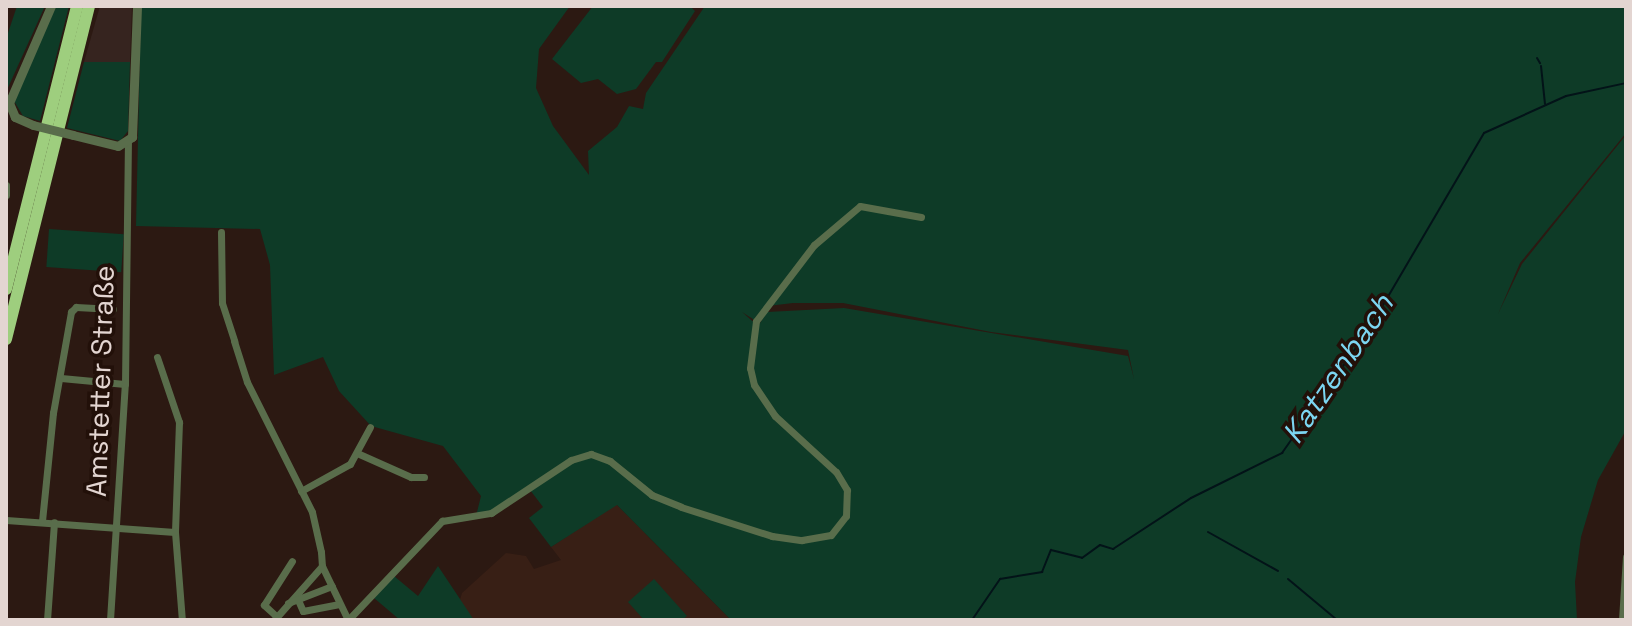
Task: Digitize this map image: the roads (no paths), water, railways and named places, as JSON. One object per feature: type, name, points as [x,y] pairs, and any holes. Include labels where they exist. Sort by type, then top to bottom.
[{"type":"highway","points":[[64,59],[62,42],[71,6]]},
{"type":"highway","points":[[6,289],[77,6]]},
{"type":"highway","points":[[6,339],[89,6]]},
{"type":"highway","points":[[80,42],[97,6]]},
{"type":"street","points":[[51,6],[9,103],[15,117],[33,125],[118,146],[128,143],[137,6]]},
{"type":"street","name":"Amstetter Straße","points":[[110,620],[125,384],[128,143]]},
{"type":"street","points":[[6,185],[6,195]]},
{"type":"street","points":[[221,232],[222,303],[247,382],[317,525],[322,566],[348,620],[442,521],[491,513],[582,455],[610,461],[652,495],[681,507],[772,536],[802,540],[831,535],[846,516],[847,490],[836,472],[775,416],[754,385],[750,368],[756,321],[814,245],[860,206],[921,217]]},
{"type":"street","points":[[42,521],[71,312],[76,307],[113,309]]},
{"type":"street","points":[[157,357],[179,422],[175,532],[182,620]]},
{"type":"street","points":[[61,378],[125,384]]},
{"type":"street","points":[[301,491],[340,472],[357,453],[370,427]]},
{"type":"street","points":[[357,453],[411,477],[424,477]]},
{"type":"street","points":[[6,520],[175,532]]},
{"type":"street","points":[[47,620],[54,522]]},
{"type":"street","points":[[1622,620],[1626,557]]},
{"type":"street","points":[[292,561],[264,605],[275,618],[322,566]]},
{"type":"street","points":[[286,603],[332,586]]},
{"type":"street","points":[[298,600],[303,611],[339,604]]},
{"type":"waterway","points":[[1537,58],[1540,63]]},
{"type":"waterway","points":[[1541,66],[1545,104]]},
{"type":"waterway","name":"Katzenbach","points":[[972,620],[1000,579],[1042,572],[1051,550],[1082,558],[1100,545],[1113,549],[1191,498],[1282,453],[1369,329],[1484,133],[1566,96],[1626,83]]},
{"type":"waterway","points":[[1208,532],[1278,571]]},
{"type":"waterway","points":[[1288,579],[1337,620]]}]
